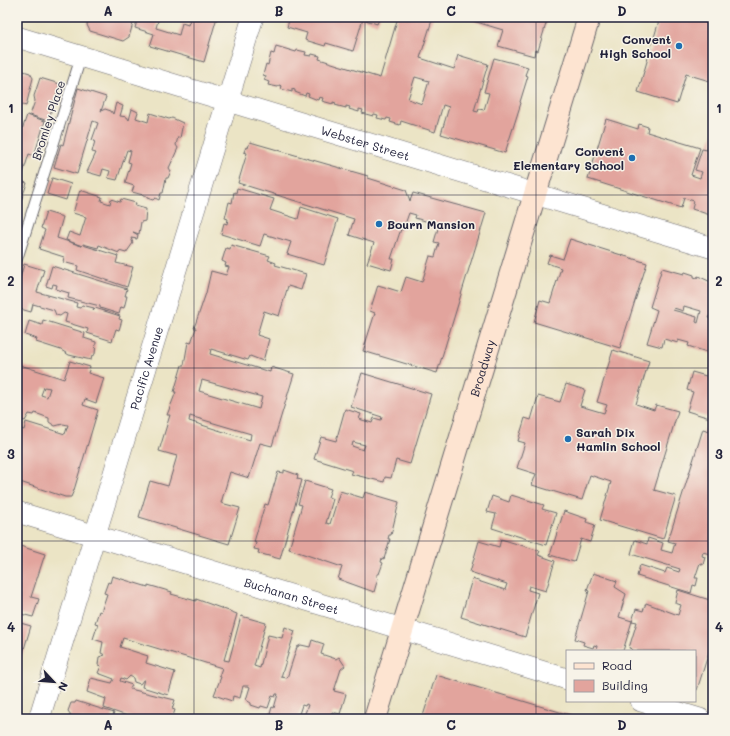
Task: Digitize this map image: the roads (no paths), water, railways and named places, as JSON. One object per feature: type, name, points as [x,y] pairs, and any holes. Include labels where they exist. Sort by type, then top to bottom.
[{"type":"street","name":"Pacific Avenue","points":[[39,719],[253,17]]},
{"type":"street","name":"Broadway","points":[[375,719],[589,17]]},
{"type":"street","name":"Webster Street","points":[[17,37],[713,248]]},
{"type":"street","name":"Buchanan Street","points":[[17,512],[566,679]]},
{"type":"street","points":[[644,702],[700,719]]},
{"type":"lane","name":"Bromley Place","points":[[17,259],[81,57]]},
{"type":"place","name":"Convent High School","points":[[679,46]]},
{"type":"place","name":"Convent Elementary School","points":[[632,158]]},
{"type":"place","name":"Bourn Mansion","points":[[379,224]]},
{"type":"place","name":"Sarah Dix Hamlin School","points":[[568,439]]}]
